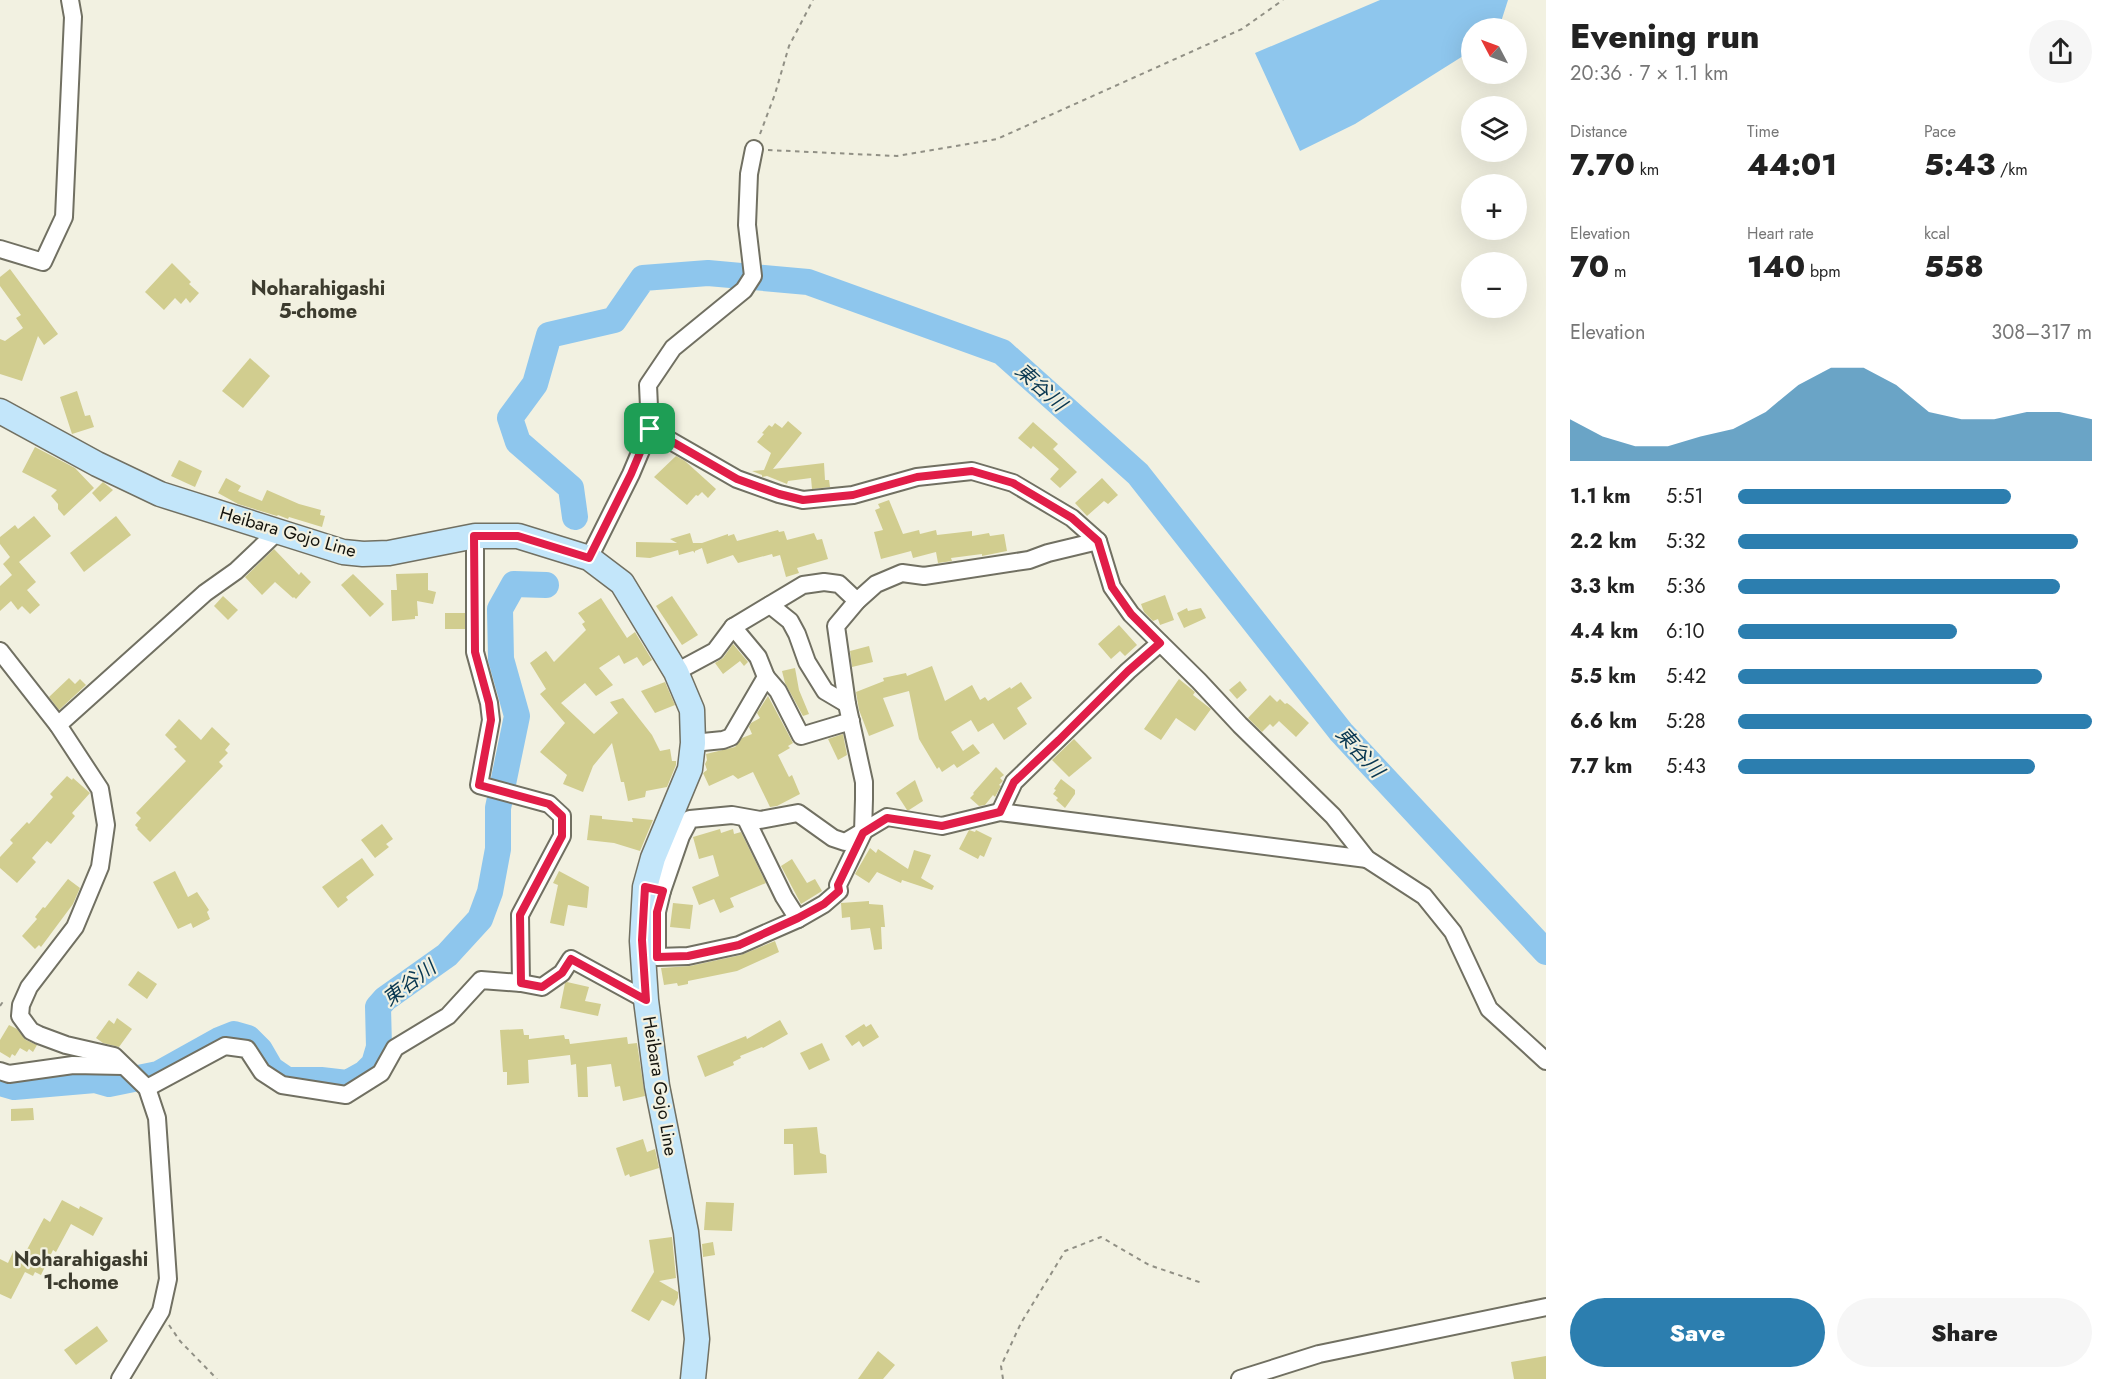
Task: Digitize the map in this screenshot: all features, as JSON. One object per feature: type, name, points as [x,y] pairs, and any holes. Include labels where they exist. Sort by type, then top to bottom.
[{"type":"main road","name":"Heibara Gojo Line","points":[[0,411],[97,464],[160,494],[343,552],[389,553],[474,536],[518,536],[589,558],[622,583],[676,672],[692,710],[693,743],[690,769],[653,858],[654,889],[642,940],[646,1000],[657,1086],[686,1232],[697,1339],[693,1379]]},
{"type":"street","points":[[0,249],[43,262],[64,217],[73,17],[70,0]]},
{"type":"street","points":[[589,558],[631,474],[650,429],[648,385],[673,348],[744,290],[753,276],[747,225],[749,174],[754,149]]},
{"type":"street","points":[[650,429],[737,479],[803,500],[853,495],[917,477],[972,471],[1013,483],[1072,518],[1098,541],[1112,587],[1131,614],[1334,816],[1367,859],[1424,896],[1453,932],[1489,1009],[1546,1061]]},
{"type":"street","points":[[58,725],[205,593],[236,572],[278,531]]},
{"type":"street","points":[[474,536],[475,652],[489,703],[491,720],[479,785],[549,804],[562,816],[562,836],[520,915],[521,983]]},
{"type":"street","points":[[1098,541],[1029,560],[924,576],[902,573],[876,584],[857,601],[836,626],[847,704],[864,782],[863,833],[838,885],[839,891],[824,904],[739,945],[688,956],[657,957],[657,912],[654,889],[690,819],[732,815],[760,820],[798,813],[833,838],[845,842],[863,833],[887,818],[942,826],[1000,812],[1367,859]]},
{"type":"street","points":[[676,672],[716,651],[733,627],[803,585],[824,582],[839,584],[857,601]]},
{"type":"street","points":[[770,605],[790,621],[807,662],[825,691],[847,704]]},
{"type":"street","points":[[733,627],[758,657],[766,677],[778,691],[801,736],[851,722]]},
{"type":"street","points":[[1000,812],[1014,782],[1160,643]]},
{"type":"street","points":[[0,651],[58,725],[100,789],[106,825],[99,867],[75,927],[29,987],[21,1005],[20,1016],[31,1030],[39,1035],[114,1056],[147,1088],[158,1118],[168,1279],[161,1311],[120,1379]]},
{"type":"street","points":[[693,743],[731,737],[766,677]]},
{"type":"street","points":[[746,819],[784,897],[798,918]]},
{"type":"street","points":[[147,1088],[225,1046],[247,1049],[262,1071],[282,1085],[346,1095],[381,1074],[395,1048],[448,1016],[481,980],[542,987],[562,973],[571,959],[646,1000]]},
{"type":"street","points":[[0,1071],[9,1074],[73,1065],[123,1066]]},
{"type":"street","points":[[1240,1379],[1318,1354],[1546,1307]]},
{"type":"path","points":[[813,0],[789,46],[775,94],[754,149],[897,156],[997,139],[1242,29],[1283,0]]},
{"type":"path","points":[[1003,1379],[1002,1366],[1021,1323],[1065,1251],[1101,1237],[1149,1265],[1202,1283]]},
{"type":"path","points":[[158,1316],[167,1322],[180,1341],[217,1379]]},
{"type":"water","points":[[1380,0],[1508,0],[1502,18],[1461,18],[1461,57],[1355,124],[1300,151],[1255,53]]},
{"type":"building","points":[[172,263],[199,293],[190,303],[186,298],[181,304],[175,298],[164,310],[145,292]]},
{"type":"building","points":[[10,269],[58,334],[44,345],[38,336],[22,381],[0,374],[0,339],[5,341],[23,328],[16,318],[21,315],[0,286],[0,277]]},
{"type":"building","points":[[250,358],[270,376],[243,408],[222,391]]},
{"type":"building","points":[[77,391],[85,416],[90,415],[94,427],[72,434],[60,397]]},
{"type":"building","points":[[788,421],[802,433],[773,469],[824,463],[825,480],[829,480],[830,487],[812,489],[811,478],[788,481],[787,484],[767,476],[762,477],[752,471],[764,470],[771,453],[757,442],[764,434],[762,433],[769,425],[772,427],[775,423],[782,428]]},
{"type":"building","points":[[1033,422],[1058,444],[1053,449],[1077,472],[1060,488],[1050,479],[1059,469],[1033,446],[1031,449],[1018,438]]},
{"type":"building","points":[[35,447],[75,468],[94,488],[64,516],[51,496],[57,490],[22,472]]},
{"type":"building","points":[[676,456],[685,461],[716,489],[708,498],[702,492],[687,505],[654,477]]},
{"type":"building","points":[[179,460],[202,471],[195,487],[171,476]]},
{"type":"building","points":[[226,478],[241,486],[238,491],[262,501],[267,490],[299,504],[321,510],[320,515],[325,516],[322,527],[238,504],[218,493]]},
{"type":"building","points":[[1102,478],[1118,495],[1108,504],[1104,501],[1087,516],[1075,503]]},
{"type":"building","points":[[103,482],[113,490],[100,502],[92,493]]},
{"type":"building","points":[[889,500],[903,534],[919,530],[920,534],[936,530],[937,535],[972,531],[972,536],[989,533],[990,536],[1004,534],[1007,551],[982,556],[982,554],[951,558],[952,561],[938,563],[936,552],[913,558],[911,551],[881,559],[874,532],[883,530],[875,510],[880,508],[878,504]]},
{"type":"building","points":[[34,516],[51,536],[19,562],[36,582],[27,590],[40,605],[30,614],[22,606],[18,610],[11,601],[0,611],[0,586],[12,575],[3,564],[10,557],[0,544],[0,537],[15,525],[18,529]]},
{"type":"building","points":[[116,516],[131,535],[84,572],[70,553]]},
{"type":"building","points":[[778,530],[779,532],[784,531],[787,540],[814,533],[817,540],[822,539],[828,559],[797,568],[799,573],[786,577],[780,555],[773,557],[772,554],[738,563],[733,555],[707,564],[702,548],[695,553],[693,551],[679,555],[678,550],[650,558],[636,557],[636,542],[677,543],[670,539],[690,533],[693,543],[702,543],[728,534],[728,536],[734,534],[737,541]]},
{"type":"building","points":[[274,549],[299,575],[301,572],[311,582],[296,599],[275,582],[262,595],[245,577]]},
{"type":"building","points":[[428,573],[428,590],[436,592],[433,604],[417,601],[418,616],[415,616],[415,619],[392,621],[391,590],[397,590],[396,574]]},
{"type":"building","points":[[353,574],[384,604],[370,617],[341,585]]},
{"type":"building","points":[[1165,595],[1174,620],[1160,625],[1158,619],[1153,621],[1144,612],[1141,604]]},
{"type":"building","points":[[223,596],[238,610],[228,620],[214,606]]},
{"type":"building","points":[[672,596],[698,635],[682,645],[656,606]]},
{"type":"building","points":[[601,598],[627,638],[635,632],[652,660],[643,666],[637,657],[624,664],[619,655],[599,668],[613,685],[596,696],[585,683],[561,703],[594,734],[618,713],[610,702],[623,698],[652,735],[660,751],[670,749],[672,761],[676,761],[676,765],[667,787],[646,791],[645,797],[628,801],[612,743],[593,766],[583,792],[563,784],[567,775],[540,752],[565,723],[540,694],[546,689],[530,663],[546,651],[554,662],[586,630],[582,624],[585,622],[578,613]]},
{"type":"building","points":[[1187,608],[1188,611],[1201,608],[1206,618],[1184,628],[1177,613]]},
{"type":"building","points":[[445,613],[465,613],[465,629],[445,629]]},
{"type":"building","points":[[1119,625],[1137,645],[1125,656],[1120,651],[1111,659],[1098,644]]},
{"type":"building","points":[[733,644],[748,662],[744,666],[740,661],[723,674],[715,663],[723,658]]},
{"type":"building","points":[[869,646],[873,662],[852,667],[850,651]]},
{"type":"building","points":[[932,666],[945,701],[972,685],[980,700],[985,697],[988,701],[1021,682],[1032,698],[1017,708],[1027,724],[1004,740],[993,723],[978,732],[971,720],[951,732],[963,751],[973,744],[980,753],[957,768],[954,764],[942,772],[939,767],[937,769],[919,739],[909,691],[883,698],[894,726],[869,736],[859,710],[856,692],[884,681],[883,678],[906,673],[907,676]]},
{"type":"building","points":[[795,668],[799,690],[809,714],[803,716],[785,683],[782,671]]},
{"type":"building","points":[[69,678],[75,684],[80,679],[86,685],[59,710],[49,697]]},
{"type":"building","points":[[1179,679],[1195,692],[1193,695],[1211,709],[1195,731],[1176,718],[1161,740],[1144,729]]},
{"type":"building","points":[[1240,681],[1247,690],[1237,699],[1229,690]]},
{"type":"building","points":[[665,682],[675,705],[655,713],[641,691]]},
{"type":"building","points":[[1270,695],[1277,702],[1280,699],[1285,704],[1287,703],[1309,723],[1296,737],[1279,721],[1273,727],[1270,724],[1262,732],[1248,718]]},
{"type":"building","points":[[768,696],[793,743],[788,746],[790,748],[778,755],[789,777],[792,775],[800,794],[777,806],[770,807],[753,772],[738,779],[733,775],[709,786],[703,773],[707,770],[706,754],[735,747],[742,738],[752,734],[749,727],[751,723],[760,718],[757,713]]},
{"type":"building","points":[[179,719],[201,740],[212,727],[230,744],[225,750],[228,753],[219,762],[223,766],[150,842],[135,825],[141,818],[136,813],[186,761],[165,735]]},
{"type":"building","points":[[843,734],[847,755],[838,760],[828,739]]},
{"type":"building","points":[[1074,739],[1092,758],[1069,777],[1052,760]]},
{"type":"building","points":[[996,767],[1004,775],[1000,778],[1003,781],[999,785],[1001,786],[995,797],[993,795],[985,805],[979,806],[970,798]]},
{"type":"building","points":[[67,776],[72,780],[73,778],[90,793],[72,813],[75,816],[51,844],[47,841],[32,858],[36,862],[17,883],[0,868],[0,857],[13,843],[10,840],[27,822],[29,824],[53,797],[50,794]]},
{"type":"building","points":[[1061,779],[1075,790],[1075,794],[1065,808],[1053,794]]},
{"type":"building","points":[[915,780],[923,801],[907,810],[896,793]]},
{"type":"building","points":[[590,815],[602,816],[602,819],[633,822],[632,818],[653,820],[640,851],[614,843],[587,840]]},
{"type":"building","points":[[382,824],[393,839],[386,844],[389,847],[375,858],[361,840]]},
{"type":"building","points":[[720,829],[721,833],[733,829],[734,834],[741,832],[766,883],[730,898],[734,907],[720,913],[714,899],[699,905],[692,887],[719,876],[713,855],[699,859],[693,837]]},
{"type":"building","points":[[969,830],[975,832],[976,830],[992,838],[984,857],[980,855],[978,859],[959,849]]},
{"type":"building","points":[[870,848],[876,853],[878,849],[908,869],[914,850],[931,855],[921,878],[934,886],[932,890],[902,880],[901,883],[877,872],[869,883],[855,874]]},
{"type":"building","points":[[362,858],[374,875],[346,897],[348,900],[338,908],[322,887]]},
{"type":"building","points":[[792,859],[807,883],[815,879],[822,891],[801,904],[781,866]]},
{"type":"building","points":[[175,871],[188,897],[197,892],[209,910],[207,912],[210,919],[193,928],[191,923],[178,929],[153,882]]},
{"type":"building","points":[[559,871],[589,887],[587,908],[568,905],[564,926],[550,923],[558,885],[553,883]]},
{"type":"building","points":[[68,879],[80,888],[73,904],[41,947],[39,945],[35,949],[22,936],[37,919],[35,917],[43,907],[45,908]]},
{"type":"building","points":[[869,901],[869,904],[883,905],[885,927],[881,927],[882,949],[874,950],[870,928],[851,930],[850,917],[842,918],[841,903]]},
{"type":"building","points":[[673,903],[693,905],[690,929],[670,927]]},
{"type":"building","points":[[775,941],[779,952],[737,971],[688,981],[688,984],[678,986],[677,983],[664,985],[661,968],[690,966],[741,955]]},
{"type":"building","points":[[138,971],[157,984],[147,999],[128,985]]},
{"type":"building","points":[[567,982],[589,987],[585,1001],[601,1004],[598,1016],[560,1008]]},
{"type":"building","points":[[117,1018],[132,1029],[119,1047],[103,1043],[96,1038],[109,1020],[114,1024]]},
{"type":"building","points":[[780,1020],[788,1034],[763,1048],[740,1056],[741,1058],[733,1062],[734,1065],[705,1077],[697,1056],[746,1036],[747,1039]]},
{"type":"building","points":[[864,1024],[866,1027],[871,1024],[879,1037],[863,1047],[859,1041],[852,1046],[845,1036]]},
{"type":"building","points":[[9,1025],[17,1029],[26,1040],[37,1045],[33,1052],[20,1048],[15,1056],[12,1054],[10,1058],[0,1052],[0,1040]]},
{"type":"building","points":[[523,1029],[524,1035],[529,1035],[529,1039],[564,1035],[565,1039],[569,1039],[570,1044],[627,1037],[628,1044],[637,1043],[645,1096],[623,1101],[620,1086],[615,1087],[611,1064],[587,1067],[588,1097],[578,1097],[576,1064],[571,1065],[570,1055],[528,1060],[529,1083],[507,1085],[507,1072],[503,1072],[500,1030]]},
{"type":"building","points":[[822,1043],[830,1060],[809,1070],[800,1053]]},
{"type":"building","points":[[33,1108],[34,1120],[11,1121],[11,1109]]},
{"type":"building","points":[[817,1127],[820,1153],[826,1155],[827,1173],[794,1175],[793,1144],[784,1144],[784,1129]]},
{"type":"building","points":[[643,1139],[647,1152],[655,1149],[659,1168],[630,1177],[629,1174],[625,1176],[616,1148]]},
{"type":"building","points":[[62,1200],[103,1218],[93,1236],[71,1224],[56,1252],[53,1250],[41,1275],[35,1272],[33,1276],[25,1272],[11,1299],[0,1294],[0,1259],[8,1263],[13,1252],[23,1257],[44,1218],[50,1222]]},
{"type":"building","points":[[706,1202],[734,1203],[732,1231],[704,1230]]},
{"type":"building","points":[[672,1237],[676,1278],[659,1281],[678,1292],[678,1298],[674,1306],[662,1300],[649,1321],[631,1311],[654,1272],[649,1240]]},
{"type":"building","points":[[713,1242],[715,1255],[703,1257],[702,1244]]},
{"type":"building","points":[[97,1326],[108,1341],[76,1365],[64,1350]]},
{"type":"building","points":[[878,1351],[895,1365],[883,1379],[858,1379]]},
{"type":"building","points":[[1546,1356],[1546,1379],[1514,1379],[1511,1362]]},
{"type":"waterway","name":"東谷川","points":[[575,517],[571,488],[518,442],[510,418],[535,384],[549,335],[614,320],[643,278],[708,273],[808,282],[1002,352],[1138,474],[1341,732],[1546,952]]},
{"type":"waterway","name":"東谷川","points":[[0,1083],[14,1087],[95,1080],[109,1084],[158,1074],[234,1034],[248,1038],[260,1050],[271,1069],[287,1080],[347,1083],[365,1073],[374,1064],[379,1047],[378,1007],[385,999],[447,955],[480,919],[490,892],[498,849],[498,808],[517,716],[501,659],[500,609],[514,584],[546,585]]},
{"type":"district","name":"Noharahigashi 5-chome","points":[[318,300]]},
{"type":"district","name":"Noharahigashi 1-chome","points":[[81,1270]]},
{"type":"route","points":[[650,429],[737,479],[803,500],[853,495],[917,477],[972,471],[1013,483],[1072,518],[1098,541],[1112,587],[1131,614],[1160,643],[1014,782],[1000,812],[942,826],[887,818],[863,833],[838,885],[839,891],[824,904],[798,918],[739,945],[688,956],[657,957],[657,912],[663,891],[645,887],[642,940],[646,1000],[571,959],[562,973],[542,987],[521,983],[520,915],[562,836],[562,816],[549,804],[479,785],[491,720],[489,703],[475,652],[474,536],[518,536],[589,558],[631,474],[650,429]]}]
